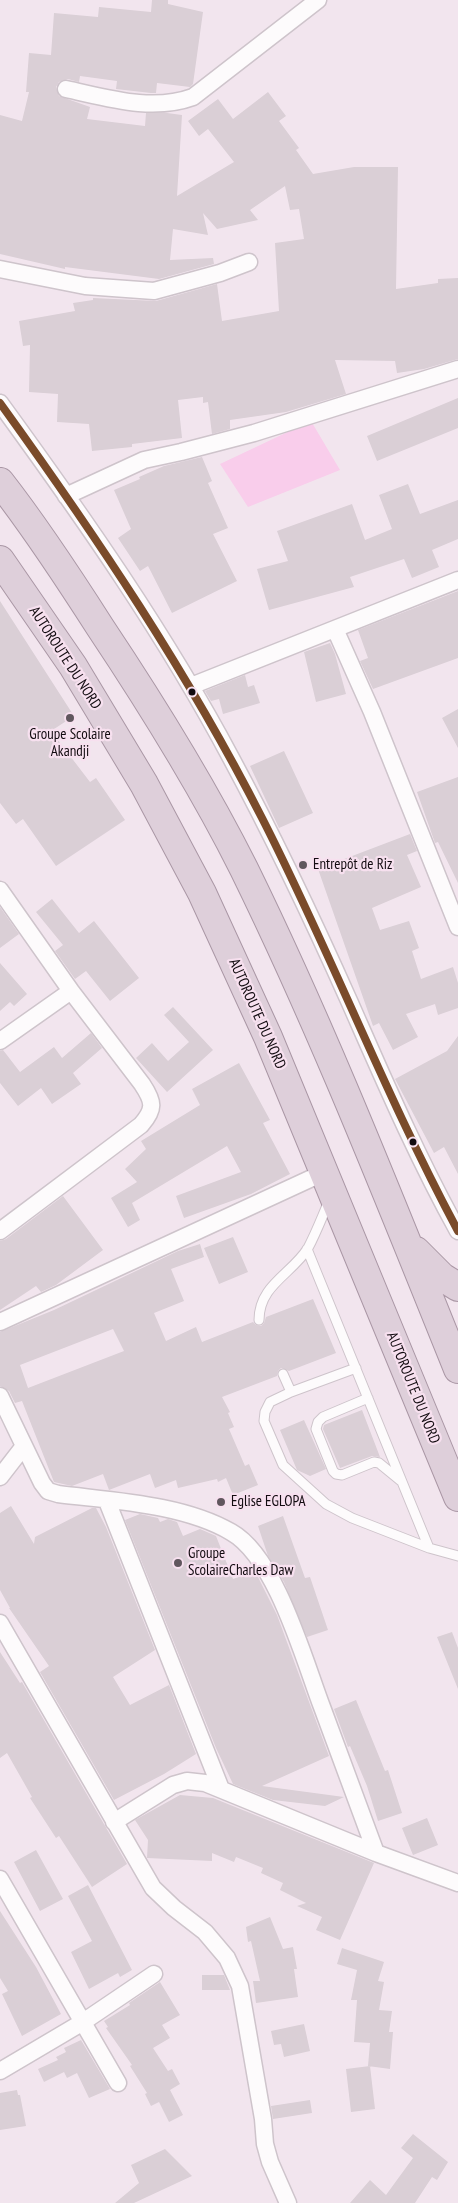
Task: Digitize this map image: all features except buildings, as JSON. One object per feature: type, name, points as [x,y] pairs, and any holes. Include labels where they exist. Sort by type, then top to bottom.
[{"type":"highway","points":[[0,482],[58,562],[140,687],[181,754],[239,860],[367,1141],[458,1369]]},
{"type":"highway","name":"AUTOROUTE DU NORD","points":[[0,560],[73,666],[148,793],[202,894],[268,1037],[330,1182],[458,1497]]},
{"type":"highway","points":[[406,1241],[442,1277],[458,1287]]},
{"type":"street","points":[[66,89],[128,102],[162,105],[193,98],[318,0]]},
{"type":"street","points":[[0,269],[86,286],[154,291],[220,274],[249,262]]},
{"type":"street","points":[[66,496],[144,460],[254,432],[458,369]]},
{"type":"street","points":[[0,403],[121,576],[191,686],[232,758],[349,1000],[419,1158],[458,1231]]},
{"type":"street","points":[[191,686],[458,580]]},
{"type":"street","points":[[335,629],[372,712],[458,927]]},
{"type":"street","points":[[0,890],[149,1094],[152,1107],[150,1115],[141,1125],[0,1231]]},
{"type":"street","points":[[0,1041],[72,991]]},
{"type":"street","points":[[0,1322],[330,1182]]},
{"type":"street","points":[[0,1396],[4,1414],[48,1491],[196,1516],[232,1532],[249,1545],[280,1596],[376,1853]]},
{"type":"street","points":[[0,1477],[24,1446]]},
{"type":"street","points":[[107,1501],[221,1789]]},
{"type":"street","points":[[0,1623],[153,1888],[174,1908],[205,1932],[227,1958],[240,1986],[263,2119],[265,2144],[270,2162],[288,2203]]},
{"type":"street","points":[[114,1822],[173,1785],[187,1781],[205,1783],[376,1853],[458,1883]]},
{"type":"street","points":[[0,1879],[118,2083]]},
{"type":"street","points":[[0,2071],[83,2022],[154,1974]]},
{"type":"lane","points":[[259,1320],[259,1306],[266,1294],[307,1249],[330,1182]]},
{"type":"lane","points":[[307,1249],[429,1548]]},
{"type":"lane","points":[[356,1368],[291,1392],[270,1402],[265,1412],[264,1421],[283,1466],[326,1504],[352,1518],[429,1548],[458,1556]]},
{"type":"lane","points":[[283,1374],[291,1392]]},
{"type":"lane","points":[[368,1398],[323,1417],[318,1422],[316,1429],[333,1471],[336,1474],[342,1475],[374,1462],[379,1463],[402,1482]]},
{"type":"shaded area","points":[[311,421],[340,470],[248,507],[220,464]]},
{"type":"transit line","points":[[0,403],[71,503],[139,605],[233,763],[287,869],[407,1129],[458,1231]]},
{"type":"place","name":"Groupe Scolaire Akandji","points":[[70,718]]},
{"type":"place","name":"Entrepôt de Riz","points":[[303,865]]},
{"type":"place","name":"Eglise EGLOPA","points":[[221,1502]]},
{"type":"place","name":"Groupe ScolaireCharles Daw","points":[[178,1563]]}]
